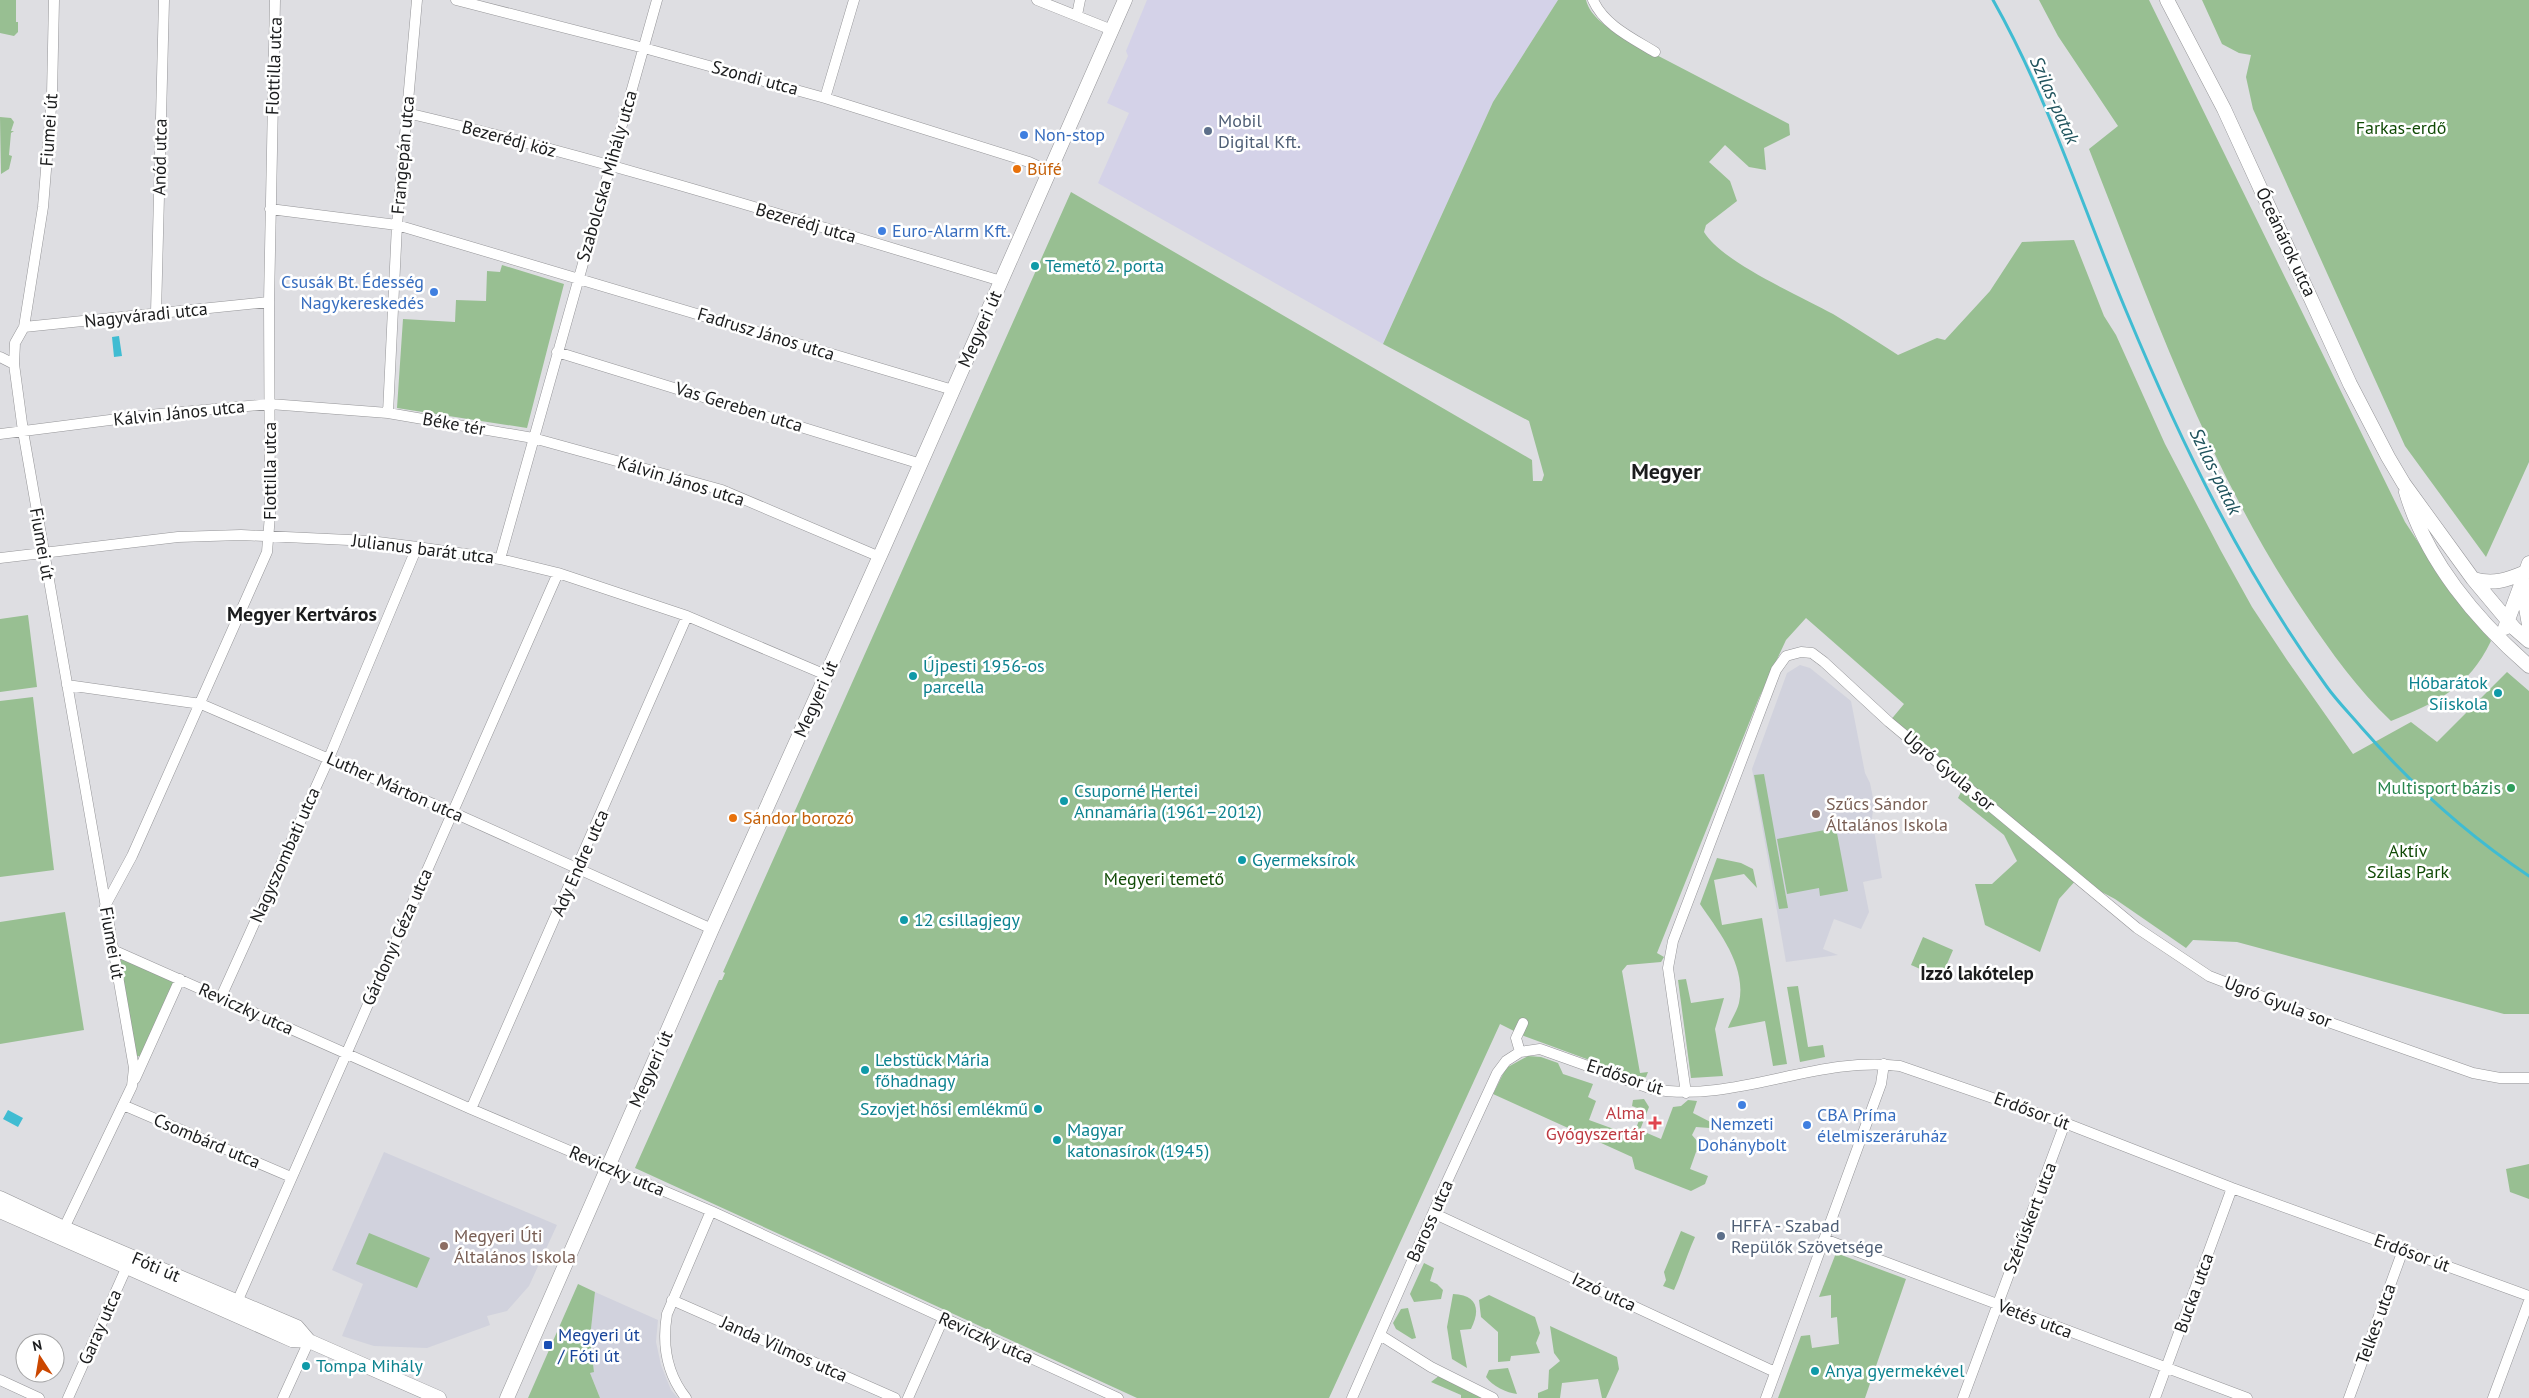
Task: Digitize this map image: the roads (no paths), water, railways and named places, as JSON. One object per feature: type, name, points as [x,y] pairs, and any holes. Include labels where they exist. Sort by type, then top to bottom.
[{"type":"street","name":"Fiumei út","points":[[54,0],[52,95],[43,207],[24,327],[15,343],[14,364],[23,431],[44,554],[133,1057],[132,1086]]},
{"type":"street","name":"Anód utca","points":[[156,314],[164,0]]},
{"type":"street","name":"Flottilla utca","points":[[105,906],[122,879],[266,556],[269,535],[270,209],[275,0]]},
{"type":"street","name":"Frangepán utca","points":[[388,413],[397,226],[417,0]]},
{"type":"street","name":"Szondi utca","points":[[456,0],[644,48],[826,98],[1029,162],[1050,171]]},
{"type":"street","name":"Szabolcska Mihály utca","points":[[557,352],[657,0]]},
{"type":"street","points":[[826,98],[854,0]]},
{"type":"street","points":[[1037,0],[1112,30]]},
{"type":"street","points":[[1077,15],[1080,0]]},
{"type":"street","name":"Megyeri út","points":[[507,1398],[712,928],[880,557],[1125,0]]},
{"type":"street","points":[[1593,0],[1596,8],[1609,22],[1654,52]]},
{"type":"street","name":"Óceánárok utca","points":[[2167,0],[2224,109],[2350,384],[2404,484],[2473,579],[2508,620],[2529,641]]},
{"type":"street","name":"Bezerédj köz","points":[[407,113],[610,166]]},
{"type":"street","name":"Bezerédj utca","points":[[610,166],[1001,281]]},
{"type":"street","points":[[270,209],[397,226],[578,278]]},
{"type":"street","name":"Fadrusz János utca","points":[[578,278],[953,390]]},
{"type":"street","name":"Nagyváradi utca","points":[[24,327],[269,302]]},
{"type":"street","points":[[500,559],[557,352]]},
{"type":"street","name":"Vas Gereben utca","points":[[557,352],[921,464]]},
{"type":"street","points":[[0,357],[14,364]]},
{"type":"street","name":"Kálvin János utca","points":[[0,434],[149,415],[270,404],[388,413]]},
{"type":"street","name":"Béke tér","points":[[388,413],[534,438]]},
{"type":"street","name":"Kálvin János utca","points":[[534,438],[722,490],[880,557]]},
{"type":"street","name":"Óceánárok utca","points":[[2404,484],[2414,519],[2424,541],[2451,580],[2488,627],[2529,666]]},
{"type":"street","name":"Julianus barát utca","points":[[0,558],[178,537],[269,535],[417,547],[500,559],[558,573],[687,616],[826,675]]},
{"type":"street","name":"Nagyszombati utca","points":[[221,997],[329,758],[417,547]]},
{"type":"street","points":[[2473,579],[2490,583],[2500,582],[2527,568]]},
{"type":"street","points":[[2500,640],[2527,568]]},
{"type":"street","points":[[2527,568],[2525,602],[2529,625]]},
{"type":"street","name":"Gárdonyi Géza utca","points":[[237,1302],[345,1053],[558,573]]},
{"type":"street","name":"Ady Endre utca","points":[[471,1109],[578,869],[687,616]]},
{"type":"street","points":[[2488,627],[2501,626],[2508,620]]},
{"type":"street","name":"Ugró Gyula sor","points":[[1686,1093],[1668,968],[1673,941],[1776,670],[1786,656],[1801,652],[1812,653],[1824,662],[1889,722],[2137,928],[2210,976],[2317,1018],[2473,1073],[2500,1078],[2529,1078]]},
{"type":"street","name":"Luther Márton utca","points":[[68,685],[201,704],[329,758],[712,928]]},
{"type":"street","name":"Reviczky utca","points":[[113,950],[471,1109],[711,1211],[1118,1398]]},
{"type":"street","name":"Fiumei út","points":[[64,1228],[132,1086],[180,979]]},
{"type":"street","points":[[1520,1052],[1516,1038],[1524,1023]]},
{"type":"street","name":"Erdősor út","points":[[1520,1052],[1540,1049],[1550,1051],[1652,1089],[1686,1093],[1728,1088],[1854,1065],[1884,1064],[1915,1070],[2065,1123],[2232,1188],[2529,1296]]},
{"type":"street","name":"Baross utca","points":[[1352,1398],[1433,1213],[1497,1074],[1506,1060],[1520,1052]]},
{"type":"street","points":[[1766,1398],[1881,1084],[1884,1064]]},
{"type":"street","name":"Csombárd utca","points":[[123,1105],[291,1176]]},
{"type":"street","name":"Szérűskert utca","points":[[1963,1398],[2065,1123]]},
{"type":"street","name":"Bucka utca","points":[[2156,1398],[2232,1188]]},
{"type":"street","name":"Fóti út","points":[[0,1198],[292,1340],[309,1341],[439,1398]]},
{"type":"street","name":"Fóti út","points":[[0,1211],[297,1327],[309,1341]]},
{"type":"street","points":[[686,1398],[673,1379],[666,1356],[664,1328],[672,1300],[711,1211]]},
{"type":"street","name":"Izzó utca","points":[[1433,1213],[1775,1372]]},
{"type":"street","name":"Vetés utca","points":[[1824,1239],[2246,1398]]},
{"type":"street","name":"Telkes utca","points":[[2349,1398],[2403,1250]]},
{"type":"street","name":"Garay utca","points":[[68,1398],[129,1262]]},
{"type":"street","name":"Janda Vilmos utca","points":[[672,1300],[896,1398]]},
{"type":"street","points":[[2493,1398],[2529,1301]]},
{"type":"street","points":[[908,1398],[943,1319]]},
{"type":"street","points":[[1380,1335],[1431,1367],[1493,1398]]},
{"type":"street","points":[[283,1398],[309,1341]]},
{"type":"street","points":[[0,1380],[39,1398]]},
{"type":"water","points":[[119,336],[122,356],[114,357],[112,337]]},
{"type":"water","points":[[8,1110],[23,1118],[18,1127],[3,1119]]},
{"type":"waterway","name":"Szilas-patak","points":[[1993,0],[2013,38],[2048,115],[2111,274],[2169,410],[2216,506],[2268,599],[2331,692],[2380,748],[2440,807],[2483,843],[2529,876]]},
{"type":"place","name":"Mobil Digital Kft.","points":[[1208,131]]},
{"type":"place","name":"Non-stop","points":[[1024,135]]},
{"type":"place","name":"Büfé","points":[[1017,169]]},
{"type":"place","name":"Euro-Alarm Kft.","points":[[882,231]]},
{"type":"place","name":"Temető 2. porta","points":[[1035,266]]},
{"type":"place","name":"Csusák Bt. Édesség Nagykereskedés","points":[[434,292]]},
{"type":"place","name":"Újpesti 1956-os parcella","points":[[913,676]]},
{"type":"place","name":"Hóbarátok Síiskola","points":[[2498,693]]},
{"type":"place","name":"Multisport bázis","points":[[2511,788]]},
{"type":"place","name":"Csuporné Hertei Annamária (1961–2012)","points":[[1064,801]]},
{"type":"place","name":"Szűcs Sándor Általános Iskola","points":[[1816,814]]},
{"type":"place","name":"Sándor borozó","points":[[733,818]]},
{"type":"place","name":"Gyermeksírok","points":[[1242,860]]},
{"type":"place","name":"12 csillagjegy","points":[[904,920]]},
{"type":"place","name":"Lebstück Mária főhadnagy","points":[[865,1070]]},
{"type":"place","name":"Nemzeti Dohánybolt","points":[[1742,1105]]},
{"type":"place","name":"Szovjet hősi emlékmű","points":[[1038,1109]]},
{"type":"place","name":"Alma Gyógyszertár","points":[[1655,1123]]},
{"type":"place","name":"CBA Príma élelmiszeráruház","points":[[1807,1125]]},
{"type":"place","name":"Magyar katonasírok (1945)","points":[[1057,1140]]},
{"type":"place","name":"HFFA - Szabad Repülők Szövetsége","points":[[1721,1236]]},
{"type":"place","name":"Megyeri Úti Általános Iskola","points":[[444,1246]]},
{"type":"place","name":"Megyeri út / Fóti út","points":[[548,1345]]},
{"type":"place","name":"Tompa Mihály","points":[[306,1366]]},
{"type":"place","name":"Anya gyermekével","points":[[1815,1371]]},
{"type":"district","name":"Megyer","points":[[1666,471]]},
{"type":"district","name":"Megyer Kertváros","points":[[302,614]]},
{"type":"district","name":"Izzó lakótelep","points":[[1977,973]]},
{"type":"park label","name":"Farkas-erdő","points":[[2401,128]]},
{"type":"park label","name":"Aktív Szilas Park","points":[[2408,861]]},
{"type":"park label","name":"Megyeri temető","points":[[1164,879]]}]
